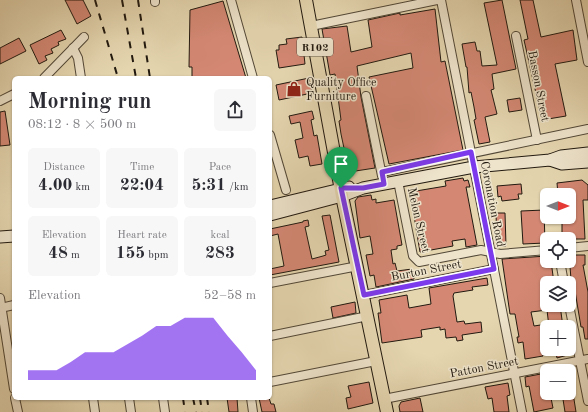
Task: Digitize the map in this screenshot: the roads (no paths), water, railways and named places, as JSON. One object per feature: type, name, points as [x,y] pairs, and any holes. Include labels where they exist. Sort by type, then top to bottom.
[{"type":"main road","name":"R102","points":[[306,0],[342,192],[387,412]]},
{"type":"main road","points":[[272,206],[474,167],[550,160],[561,156],[588,153]]},
{"type":"main road","points":[[550,160],[562,164],[588,162]]},
{"type":"main road","points":[[272,214],[317,198]]},
{"type":"main road","points":[[0,237],[12,236]]},
{"type":"main road","points":[[0,244],[12,243]]},
{"type":"street","points":[[231,0],[252,76]]},
{"type":"street","points":[[311,26],[437,0]]},
{"type":"street","name":"Coronation Road","points":[[441,0],[522,412]]},
{"type":"street","points":[[576,0],[588,59]]},
{"type":"street","name":"Basson Street","points":[[516,36],[537,140]]},
{"type":"street","points":[[46,76],[84,37]]},
{"type":"street","points":[[73,48],[78,58],[81,76]]},
{"type":"street","points":[[0,101],[12,95]]},
{"type":"street","points":[[366,96],[384,184]]},
{"type":"street","points":[[382,172],[471,152],[588,129]]},
{"type":"street","points":[[272,142],[286,190]]},
{"type":"street","name":"Melon Street","points":[[398,181],[415,260],[423,262],[481,250],[491,252]]},
{"type":"street","points":[[576,247],[588,246]]},
{"type":"street","points":[[491,252],[500,254],[540,251]]},
{"type":"street","points":[[272,283],[358,266]]},
{"type":"street","name":"Burton Street","points":[[364,295],[494,269]]},
{"type":"street","points":[[0,298],[12,377]]},
{"type":"street","points":[[1,308],[12,305]]},
{"type":"street","points":[[571,312],[584,360],[588,401]]},
{"type":"street","points":[[272,336],[368,316]]},
{"type":"street","name":"Patton Street","points":[[384,399],[584,360]]},
{"type":"street","points":[[272,382],[376,361]]},
{"type":"street","points":[[15,400],[18,412]]},
{"type":"street","points":[[93,400],[95,412]]},
{"type":"street","points":[[129,400],[132,412]]},
{"type":"street","points":[[163,400],[165,412]]},
{"type":"street","points":[[250,400],[253,412]]},
{"type":"railway","points":[[95,0],[117,76]]},
{"type":"railway","points":[[122,0],[136,76]]},
{"type":"railway","points":[[138,0],[150,76]]},
{"type":"railway","points":[[183,400],[185,412]]},
{"type":"railway","points":[[193,400],[196,412]]},
{"type":"railway","points":[[200,400],[202,412]]},
{"type":"railway","points":[[207,400],[209,412]]},
{"type":"place","name":"Quality Office Furniture","points":[[294,89]]}]
